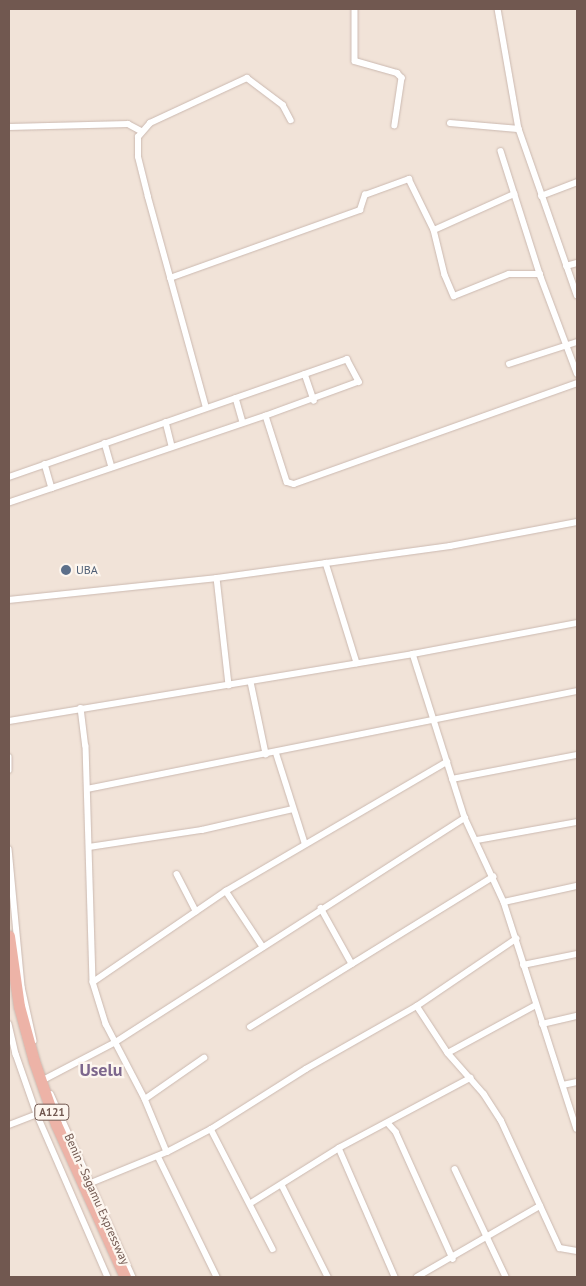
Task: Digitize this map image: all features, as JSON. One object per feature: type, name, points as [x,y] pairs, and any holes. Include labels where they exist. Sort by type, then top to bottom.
[{"type":"highway","name":"A121","points":[[9,936],[19,1006],[34,1062],[56,1124],[124,1277]]},
{"type":"highway","name":"Benin - Sagamu Expressway","points":[[9,989],[35,1088],[117,1277]]},
{"type":"street","points":[[355,9],[355,61],[397,73],[402,78],[394,125]]},
{"type":"street","points":[[498,9],[519,129],[577,295]]},
{"type":"street","points":[[206,408],[138,157],[137,144],[141,131],[150,123],[247,78],[283,105],[291,120]]},
{"type":"street","points":[[450,123],[519,129]]},
{"type":"street","points":[[9,127],[128,124],[141,131]]},
{"type":"street","points":[[501,151],[540,274],[567,345],[574,354],[577,373]]},
{"type":"street","points":[[170,278],[360,210],[365,195],[409,180],[434,230],[444,275],[454,296],[508,274],[540,274]]},
{"type":"street","points":[[541,196],[577,182]]},
{"type":"street","points":[[434,230],[514,194]]},
{"type":"street","points":[[566,266],[577,263]]},
{"type":"street","points":[[509,364],[577,342]]},
{"type":"street","points":[[9,477],[347,359],[358,382],[314,400],[243,422],[9,503]]},
{"type":"street","points":[[305,374],[314,400]]},
{"type":"street","points":[[266,416],[287,482],[294,484],[577,383]]},
{"type":"street","points":[[236,398],[243,422]]},
{"type":"street","points":[[166,422],[172,446]]},
{"type":"street","points":[[105,443],[112,467]]},
{"type":"street","points":[[45,464],[52,488]]},
{"type":"street","points":[[9,600],[217,578],[450,546],[577,522]]},
{"type":"street","points":[[326,563],[358,664]]},
{"type":"street","points":[[217,578],[229,685]]},
{"type":"street","points":[[9,721],[358,664],[577,623]]},
{"type":"street","points":[[413,654],[465,818],[477,840],[504,902],[577,1129]]},
{"type":"street","points":[[251,682],[266,754]]},
{"type":"street","points":[[86,789],[276,752],[434,718],[577,691]]},
{"type":"street","points":[[82,708],[90,847],[93,982],[114,1043],[145,1099],[167,1152]]},
{"type":"street","points":[[276,752],[305,843]]},
{"type":"street","points":[[452,779],[577,755]]},
{"type":"street","points":[[9,757],[9,770]]},
{"type":"street","points":[[93,982],[226,891],[305,843],[447,762]]},
{"type":"street","points":[[90,847],[202,830],[293,809]]},
{"type":"street","points":[[45,1079],[114,1043],[321,908],[465,818]]},
{"type":"street","points":[[477,840],[577,822]]},
{"type":"street","points":[[9,849],[22,987],[45,1079],[133,1277]]},
{"type":"street","points":[[177,874],[196,911]]},
{"type":"street","points":[[250,1027],[493,877]]},
{"type":"street","points":[[504,902],[577,886]]},
{"type":"street","points":[[226,891],[263,947]]},
{"type":"street","points":[[321,908],[352,964]]},
{"type":"street","points":[[91,1183],[167,1152],[211,1129],[306,1069],[417,1006],[516,939]]},
{"type":"street","points":[[523,965],[577,954]]},
{"type":"street","points":[[448,1053],[536,1005]]},
{"type":"street","points":[[417,1006],[448,1053],[470,1078],[501,1120],[560,1248],[577,1252]]},
{"type":"street","points":[[542,1024],[577,1016]]},
{"type":"street","points":[[9,1024],[11,1045],[37,1114],[108,1277]]},
{"type":"street","points":[[145,1099],[204,1058]]},
{"type":"street","points":[[251,1202],[282,1185],[339,1148],[470,1078]]},
{"type":"street","points":[[563,1085],[577,1082]]},
{"type":"street","points":[[9,1125],[37,1114]]},
{"type":"street","points":[[388,1123],[396,1132],[453,1259]]},
{"type":"street","points":[[211,1129],[274,1249]]},
{"type":"street","points":[[339,1148],[396,1277]]},
{"type":"street","points":[[158,1156],[217,1277]]},
{"type":"street","points":[[455,1169],[486,1239],[506,1277]]},
{"type":"street","points":[[282,1185],[328,1277]]},
{"type":"street","points":[[417,1277],[427,1275],[540,1206]]},
{"type":"shaded area","points":[[9,9],[577,9],[577,1277],[9,1277]]},
{"type":"place","name":"UBA","points":[[66,570]]},
{"type":"district","name":"Uselu","points":[[101,1070]]}]
